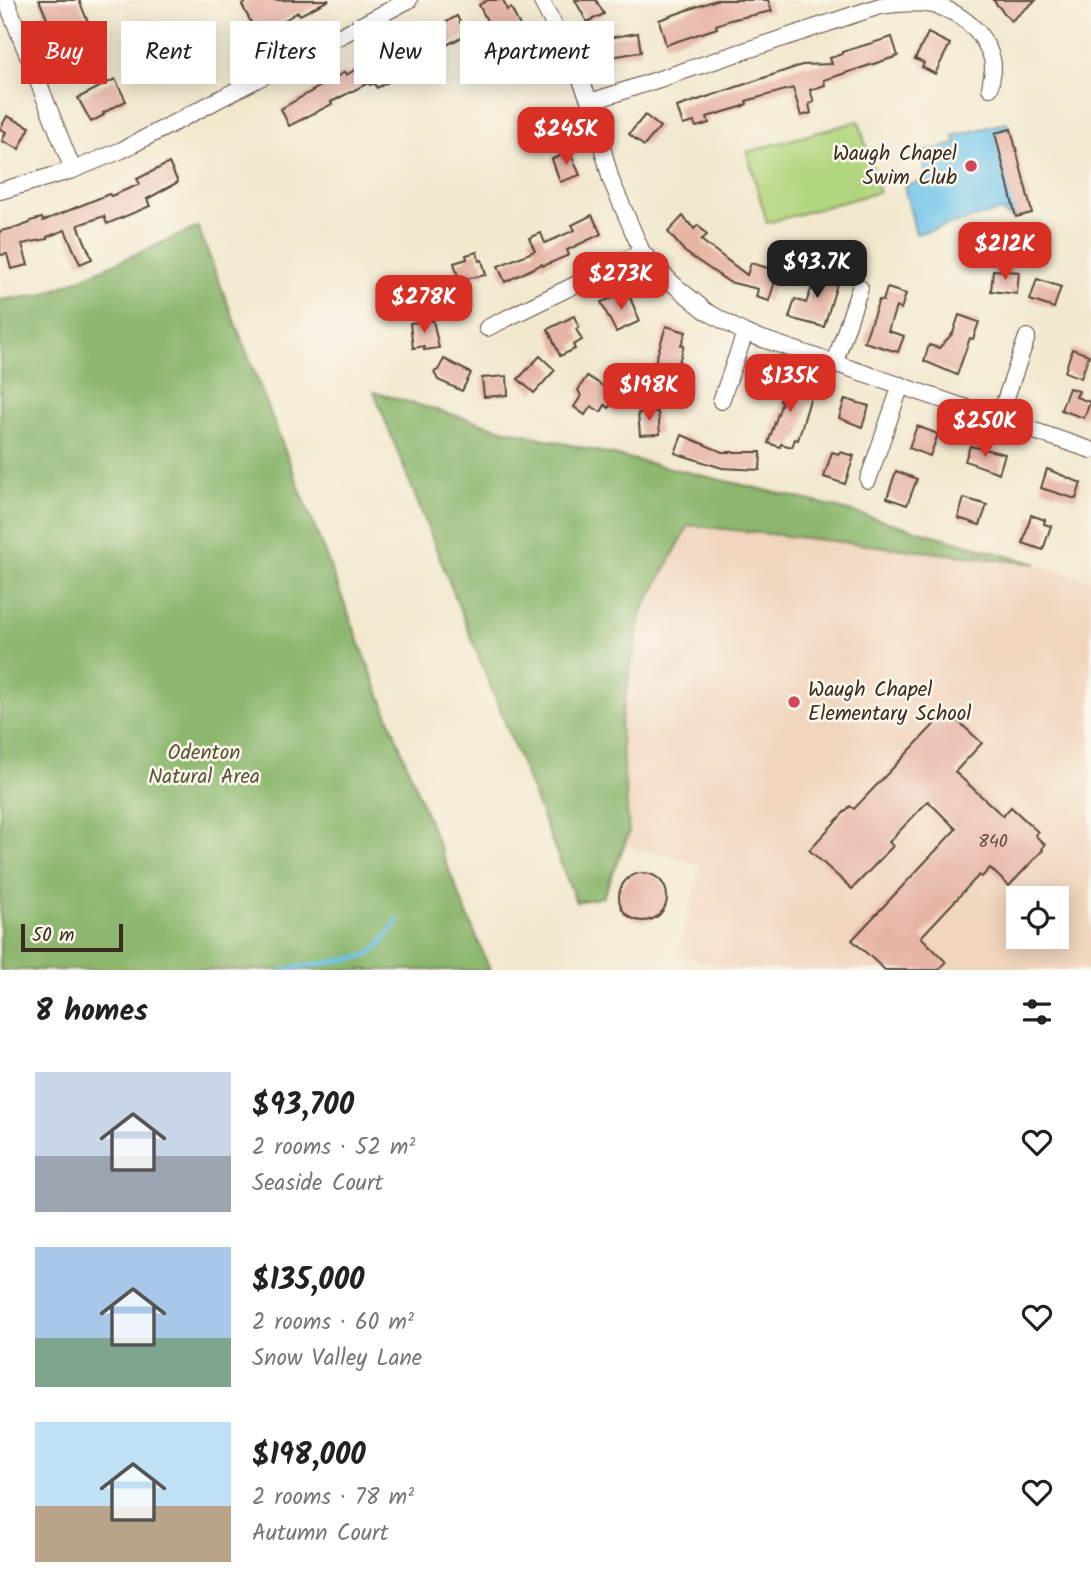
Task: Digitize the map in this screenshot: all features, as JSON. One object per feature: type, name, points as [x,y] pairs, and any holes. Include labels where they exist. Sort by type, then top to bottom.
[{"type":"street","points":[[6,0],[8,26],[73,170]]},
{"type":"street","points":[[0,191],[73,170],[121,149],[409,0]]},
{"type":"street","points":[[541,0],[590,102],[611,180],[642,252],[673,284],[706,311],[745,333],[1091,450]]},
{"type":"street","points":[[590,102],[880,6],[907,1],[936,4],[963,17],[984,39],[993,64],[990,88]]},
{"type":"street","points":[[487,328],[642,252]]},
{"type":"street","points":[[835,362],[860,288]]},
{"type":"street","points":[[721,401],[745,333]]},
{"type":"street","points":[[999,418],[1027,337]]},
{"type":"street","points":[[868,480],[901,385]]},
{"type":"shaded area","name":"Waugh Chapel Elementary School","points":[[374,392],[502,429],[820,503],[1091,580],[1091,970],[740,970],[677,955],[701,865],[544,824]]},
{"type":"green space","points":[[859,121],[879,192],[767,223],[747,152]]},
{"type":"green space","name":"Odenton Natural Area","points":[[198,227],[430,824],[490,970],[0,970],[0,300],[43,295]]},
{"type":"green space","points":[[374,392],[502,429],[820,503],[1037,564],[689,525],[641,613],[620,726],[629,833],[603,897],[576,902]]},
{"type":"water","name":"Waugh Chapel Swim Club","points":[[1007,122],[1029,214],[1012,218],[1000,211],[916,234],[904,186],[927,180],[922,152],[956,144],[954,136]]},
{"type":"building","points":[[39,0],[79,0],[87,21],[48,21]]},
{"type":"building","points":[[250,0],[329,0],[283,21],[250,21],[242,5]]},
{"type":"building","points":[[488,0],[503,0],[507,10],[511,8],[518,21],[487,21],[479,5]]},
{"type":"building","points":[[575,0],[596,0],[604,14],[586,21]]},
{"type":"building","points":[[716,0],[768,0],[772,11],[730,20],[716,25],[717,28],[666,45],[659,20]]},
{"type":"building","points":[[993,0],[1036,0],[1011,21]]},
{"type":"building","points":[[457,16],[460,22],[460,38],[446,45],[446,22]]},
{"type":"building","points":[[638,33],[641,52],[614,56],[614,37]]},
{"type":"building","points":[[928,33],[950,44],[935,74],[922,67],[924,63],[915,59]]},
{"type":"building","points":[[892,37],[898,56],[824,80],[825,85],[810,90],[814,102],[809,104],[811,113],[801,116],[793,88],[746,101],[747,104],[741,107],[707,117],[709,123],[696,127],[694,122],[683,125],[677,107],[802,65],[832,64],[830,58],[842,52]]},
{"type":"building","points":[[354,71],[354,84],[366,84],[289,126],[281,109],[324,84],[340,84],[340,75],[345,72],[346,75]]},
{"type":"building","points":[[115,79],[126,101],[91,122],[78,98]]},
{"type":"building","points":[[645,115],[660,127],[644,146],[629,134]]},
{"type":"building","points":[[7,116],[30,127],[19,149],[2,141],[6,132],[0,129]]},
{"type":"building","points":[[1011,129],[1032,213],[1016,217],[995,133]]},
{"type":"building","points":[[570,152],[580,175],[560,182],[552,159]]},
{"type":"building","points":[[169,163],[178,182],[147,199],[150,206],[107,224],[104,216],[78,225],[92,259],[80,264],[65,230],[47,239],[22,244],[28,265],[11,269],[7,254],[0,255],[0,231],[42,218],[43,221],[109,194],[111,196],[140,184],[137,179]]},
{"type":"building","points":[[592,215],[601,234],[567,250],[569,255],[543,266],[542,264],[505,282],[498,266],[535,251],[529,238],[541,233],[545,243],[575,230],[572,225]]},
{"type":"building","points":[[683,216],[694,229],[698,225],[707,235],[701,240],[747,275],[751,263],[778,271],[769,301],[756,297],[758,289],[729,282],[685,252],[668,232]]},
{"type":"building","points":[[477,252],[486,275],[459,280],[454,263]]},
{"type":"building","points":[[820,267],[840,274],[824,327],[789,318],[795,299],[806,303]]},
{"type":"building","points":[[993,270],[1019,272],[1017,294],[991,291]]},
{"type":"building","points":[[424,278],[443,287],[434,307],[415,298]]},
{"type":"building","points":[[1037,279],[1061,287],[1054,308],[1030,300]]},
{"type":"building","points":[[887,288],[906,294],[901,309],[896,307],[888,331],[904,336],[898,352],[864,342],[879,300],[883,301]]},
{"type":"building","points":[[628,293],[640,321],[616,332],[601,302]]},
{"type":"building","points":[[959,315],[979,322],[973,339],[970,338],[957,375],[924,361],[929,345],[939,348],[953,333]]},
{"type":"building","points":[[574,316],[579,327],[576,329],[582,340],[573,345],[575,349],[560,356],[548,329]]},
{"type":"building","points":[[433,320],[439,348],[413,348],[410,323]]},
{"type":"building","points":[[666,326],[686,332],[667,399],[646,392]]},
{"type":"building","points":[[1072,349],[1089,355],[1081,378],[1065,372]]},
{"type":"building","points":[[540,356],[555,370],[534,393],[518,379]]},
{"type":"building","points":[[444,359],[471,373],[462,391],[438,380],[434,372]]},
{"type":"building","points":[[507,376],[508,395],[484,397],[482,378]]},
{"type":"building","points":[[587,376],[617,395],[609,408],[605,405],[601,412],[591,406],[585,415],[574,407],[581,396],[578,390]]},
{"type":"building","points":[[787,377],[804,383],[801,393],[811,396],[798,440],[795,439],[792,447],[781,444],[780,447],[768,443],[782,402],[780,401]]},
{"type":"building","points":[[1069,388],[1079,391],[1076,397],[1090,402],[1084,418],[1061,410]]},
{"type":"building","points":[[845,399],[869,406],[862,427],[839,418]]},
{"type":"building","points":[[658,412],[660,434],[640,435],[638,413]]},
{"type":"building","points":[[917,426],[938,434],[930,456],[909,448]]},
{"type":"building","points":[[682,435],[722,452],[761,452],[760,470],[722,468],[675,453]]},
{"type":"building","points":[[970,446],[1005,454],[999,473],[965,461]]},
{"type":"building","points":[[832,452],[854,456],[845,484],[824,477]]},
{"type":"building","points":[[1047,469],[1081,483],[1076,499],[1041,488]]},
{"type":"building","points":[[896,471],[917,479],[907,505],[887,498]]},
{"type":"building","points":[[964,498],[987,505],[980,525],[958,518]]},
{"type":"building","points":[[1031,515],[1045,520],[1044,524],[1051,526],[1043,550],[1023,543]]},
{"type":"building","points":[[947,711],[982,743],[955,772],[1003,816],[1011,807],[1038,832],[1035,835],[1045,845],[1009,886],[990,868],[982,877],[979,875],[921,937],[946,962],[939,970],[885,970],[852,940],[956,829],[928,801],[889,842],[893,846],[852,889],[809,850],[850,806],[854,809]]},
{"type":"building","points":[[643,873],[652,874],[660,880],[666,888],[666,906],[660,914],[652,920],[643,921],[634,920],[626,914],[620,906],[619,897],[620,888],[626,880],[634,874]]},
{"type":"waterway","points":[[284,970],[366,956],[379,947],[398,920]]},
{"type":"place","name":"Waugh Chapel Swim Club","points":[[971,166]]},
{"type":"place","name":"Waugh Chapel Elementary School","points":[[794,702]]}]
